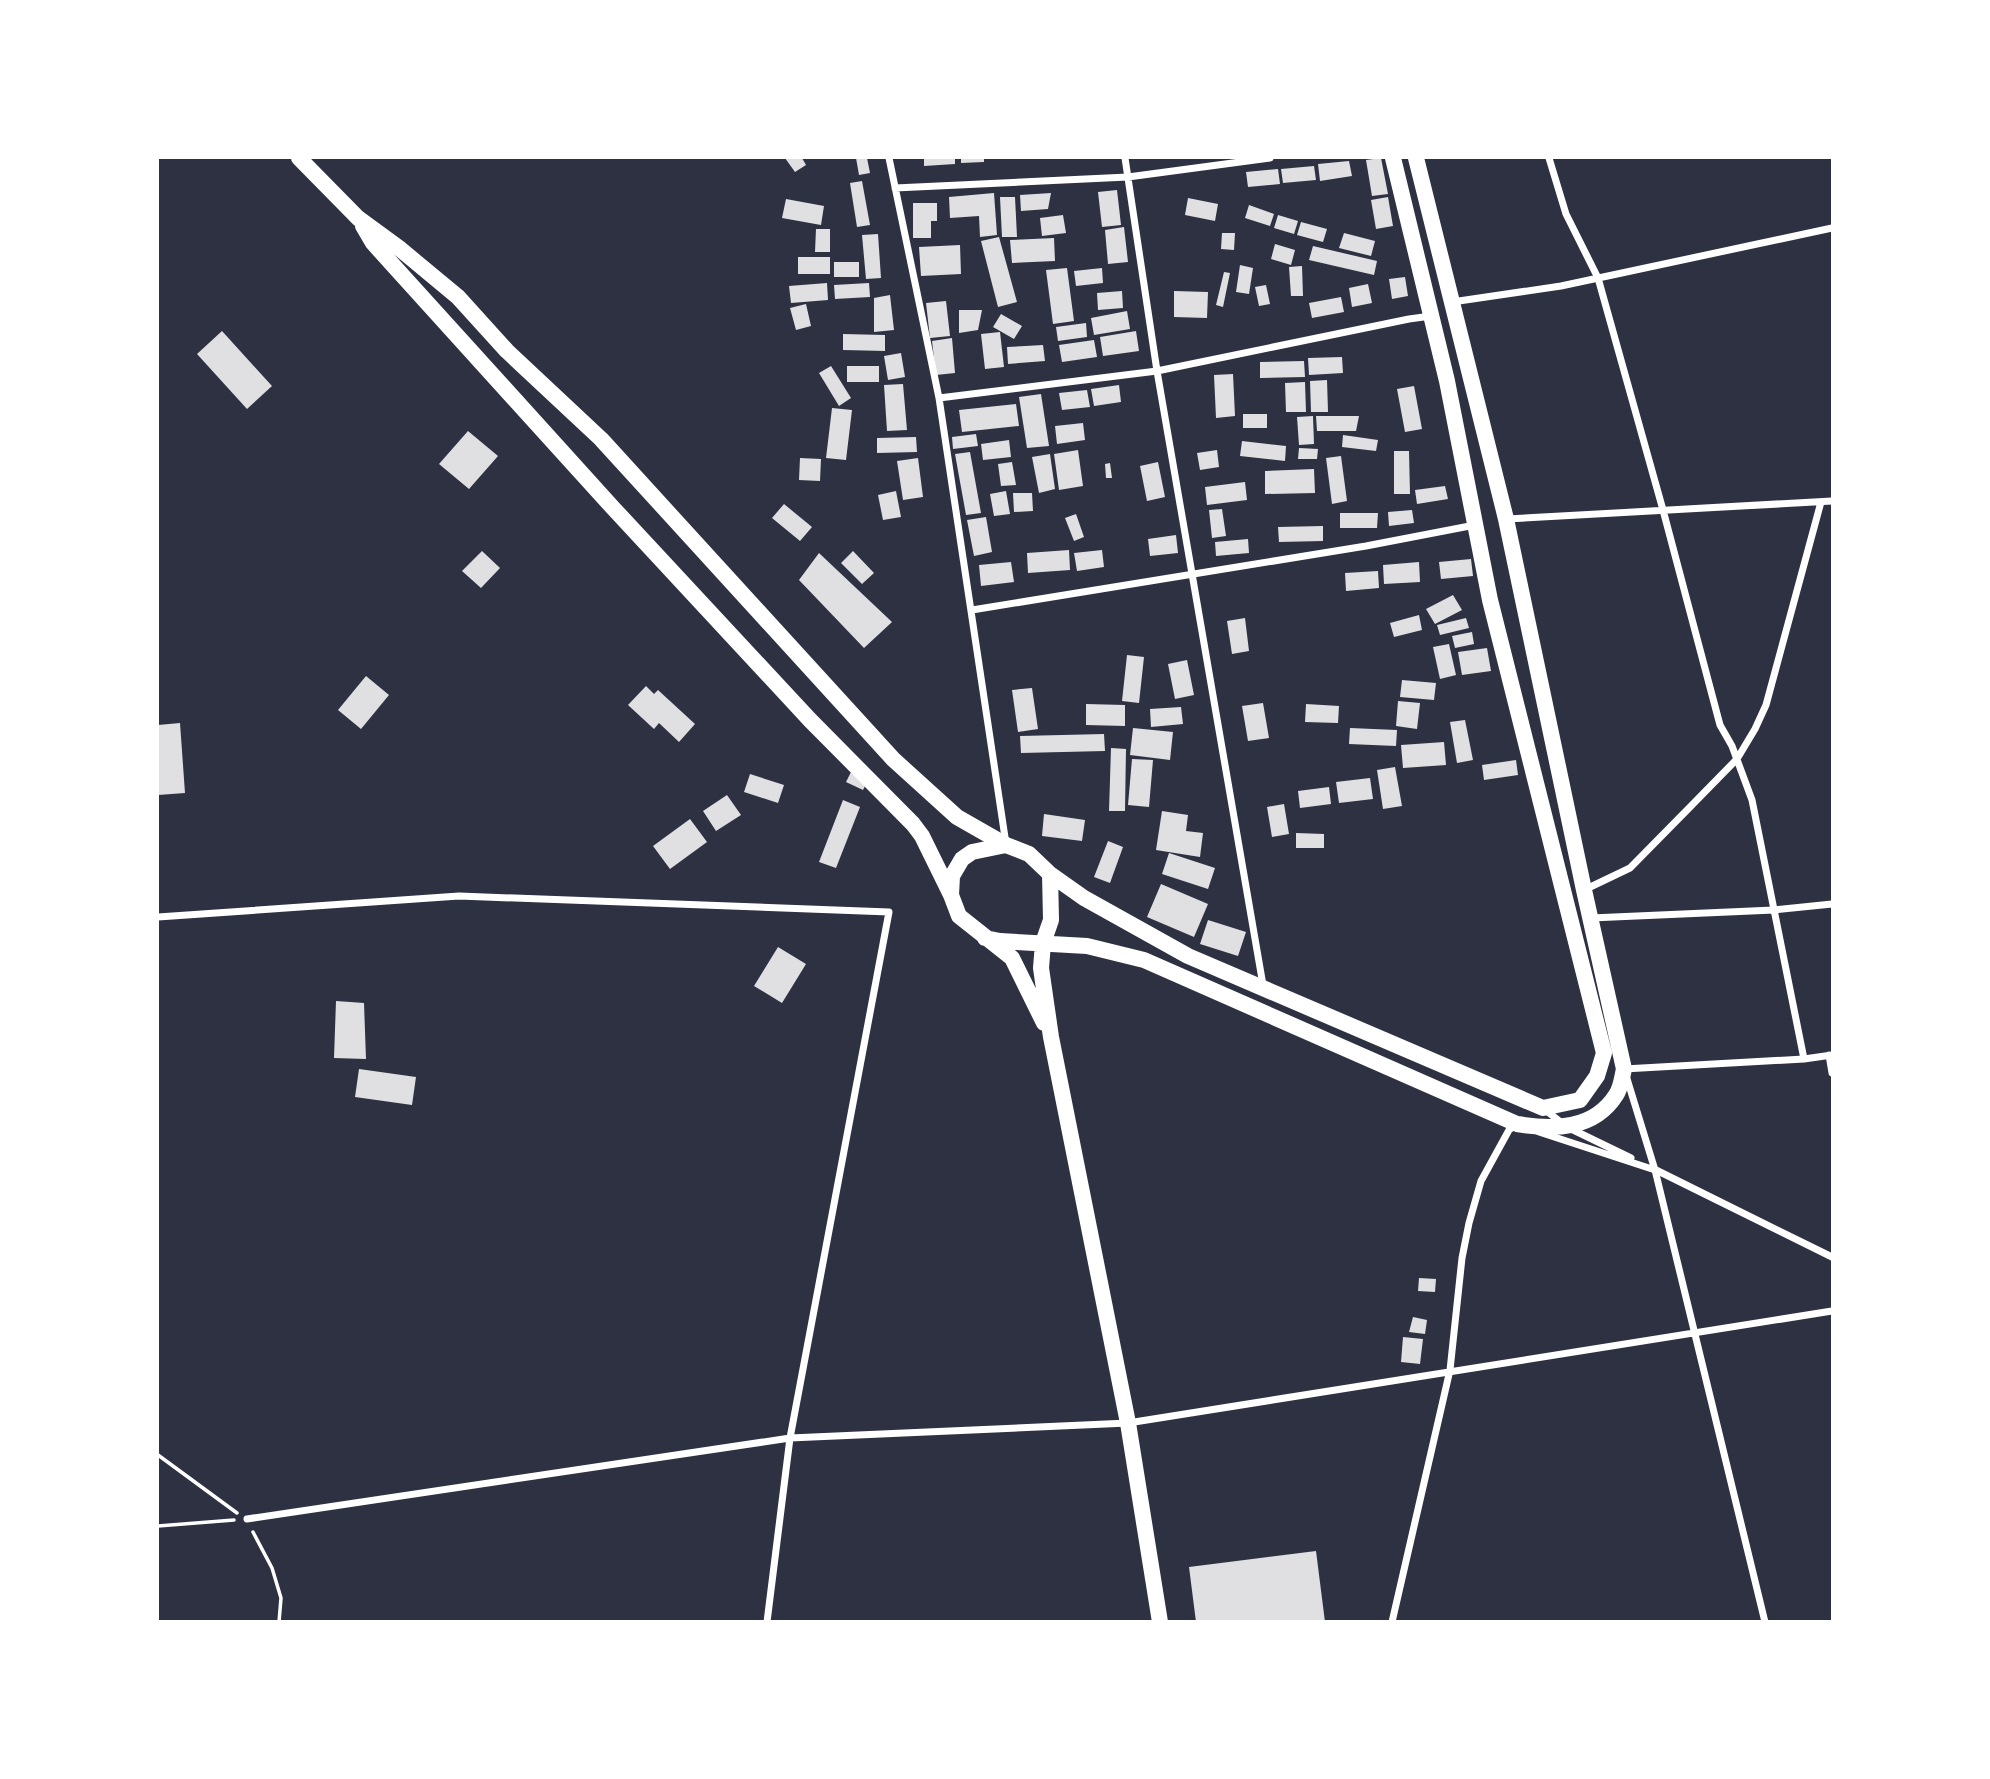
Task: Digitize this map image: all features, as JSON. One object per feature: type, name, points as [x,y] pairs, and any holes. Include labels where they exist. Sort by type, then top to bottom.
[{"type":"main road","points":[[299,158],[358,218],[458,297],[508,351],[601,439],[893,759],[957,817],[1006,845],[1030,854],[1050,874],[1084,898],[1188,956],[1543,1108],[1580,1101],[1597,1076],[1604,1053],[1490,600],[1447,381],[1393,158]]},
{"type":"main road","points":[[985,938],[1000,942],[1087,946],[1144,960],[1517,1124],[1544,1129],[1567,1127],[1602,1112],[1618,1094],[1624,1069],[1506,519],[1416,158]]},
{"type":"main road","points":[[358,218],[373,243],[605,499],[810,720],[913,824],[922,836],[959,916],[1012,958],[1051,1037]]},
{"type":"main road","points":[[951,894],[952,876],[962,859],[972,852],[1006,845]]},
{"type":"main road","points":[[1050,874],[1051,920],[1043,943],[1041,968],[1051,1037],[1128,1423],[1160,1622]]},
{"type":"street","points":[[889,158],[939,398],[1006,845]]},
{"type":"street","points":[[1125,158],[1157,371],[1263,987]]},
{"type":"street","points":[[895,188],[1128,177],[1270,158]]},
{"type":"street","points":[[1549,158],[1566,214],[1598,278],[1720,725],[1737,759],[1752,800],[1804,1059]]},
{"type":"street","points":[[1452,302],[1561,286],[1832,228]]},
{"type":"street","points":[[939,398],[1157,371],[1395,321],[1431,316]]},
{"type":"street","points":[[1506,519],[1832,501]]},
{"type":"street","points":[[1584,890],[1630,868],[1737,759],[1766,705],[1821,502]]},
{"type":"street","points":[[972,610],[1366,546],[1475,525]]},
{"type":"street","points":[[158,917],[459,895],[889,912],[790,1438],[767,1622]]},
{"type":"street","points":[[1590,918],[1774,910],[1832,904]]},
{"type":"street","points":[[1765,1622],[1655,1170],[1624,1069],[1804,1059],[1831,1055],[1832,1073]]},
{"type":"street","points":[[1543,1108],[1567,1127],[1832,1257]]},
{"type":"street","points":[[1392,1622],[1450,1370],[1462,1258],[1469,1223],[1481,1181],[1509,1130],[1517,1124],[1655,1170]]},
{"type":"street","points":[[247,1519],[790,1438],[1128,1423],[1832,1311]]},
{"type":"path","points":[[158,1455],[247,1519],[275,1578],[281,1598],[279,1622]]},
{"type":"path","points":[[158,1527],[247,1519]]},
{"type":"building","points":[[785,158],[802,158],[806,165],[795,172]]},
{"type":"building","points":[[856,158],[867,158],[870,173],[859,175]]},
{"type":"building","points":[[924,158],[955,158],[955,164],[924,166]]},
{"type":"building","points":[[961,158],[984,158],[984,162],[961,163]]},
{"type":"building","points":[[1381,158],[1388,194],[1372,196],[1366,160]]},
{"type":"building","points":[[1349,161],[1352,176],[1320,181],[1318,164]]},
{"type":"building","points":[[1314,166],[1316,180],[1283,183],[1281,169]]},
{"type":"building","points":[[1278,169],[1280,184],[1248,187],[1246,172]]},
{"type":"building","points":[[862,181],[870,225],[857,227],[850,183]]},
{"type":"building","points":[[1117,190],[1121,225],[1102,227],[1098,192]]},
{"type":"building","points":[[994,193],[997,235],[980,237],[979,216],[950,218],[949,197]]},
{"type":"building","points":[[1051,193],[1048,209],[1021,211],[1020,195]]},
{"type":"building","points":[[1000,197],[1015,197],[1017,237],[1002,237]]},
{"type":"building","points":[[1388,197],[1393,226],[1376,229],[1371,200]]},
{"type":"building","points":[[1188,198],[1218,204],[1215,221],[1185,215]]},
{"type":"building","points":[[786,199],[824,206],[821,225],[782,218]]},
{"type":"building","points":[[913,203],[937,203],[937,221],[931,221],[931,238],[913,238]]},
{"type":"building","points":[[1249,205],[1274,214],[1270,226],[1245,218]]},
{"type":"building","points":[[1063,215],[1066,233],[1042,236],[1040,218]]},
{"type":"building","points":[[1278,215],[1298,221],[1294,234],[1274,228]]},
{"type":"building","points":[[1301,222],[1327,229],[1323,242],[1297,235]]},
{"type":"building","points":[[1124,227],[1128,262],[1108,264],[1105,230]]},
{"type":"building","points":[[816,229],[830,229],[830,252],[815,252]]},
{"type":"building","points":[[1222,233],[1235,233],[1234,250],[1221,249]]},
{"type":"building","points":[[1344,233],[1375,241],[1371,256],[1339,248]]},
{"type":"building","points":[[878,234],[881,278],[866,279],[862,235]]},
{"type":"building","points":[[999,237],[1017,302],[998,307],[981,241]]},
{"type":"building","points":[[1054,238],[1055,261],[1012,263],[1010,240]]},
{"type":"building","points":[[1275,244],[1295,250],[1291,265],[1271,259]]},
{"type":"building","points":[[960,245],[961,274],[921,276],[919,247]]},
{"type":"building","points":[[1313,246],[1377,261],[1374,275],[1309,260]]},
{"type":"building","points":[[798,257],[830,257],[830,274],[798,274]]},
{"type":"building","points":[[834,262],[859,262],[859,277],[834,277]]},
{"type":"building","points":[[1240,265],[1253,268],[1249,294],[1236,292]]},
{"type":"building","points":[[1302,266],[1303,296],[1291,296],[1289,267]]},
{"type":"building","points":[[1067,268],[1074,321],[1053,324],[1046,270]]},
{"type":"building","points":[[1102,268],[1103,283],[1076,286],[1074,271]]},
{"type":"building","points":[[1224,272],[1230,273],[1223,307],[1216,305]]},
{"type":"building","points":[[1405,277],[1408,296],[1392,299],[1389,279]]},
{"type":"building","points":[[827,283],[828,300],[791,303],[789,286]]},
{"type":"building","points":[[869,283],[870,297],[835,299],[834,285]]},
{"type":"building","points":[[1368,284],[1372,303],[1352,307],[1349,288]]},
{"type":"building","points":[[1266,285],[1270,304],[1259,306],[1255,287]]},
{"type":"building","points":[[1122,291],[1123,308],[1098,310],[1097,293]]},
{"type":"building","points":[[1174,291],[1208,292],[1207,318],[1174,317]]},
{"type":"building","points":[[890,295],[894,330],[874,332],[874,298]]},
{"type":"building","points":[[1341,297],[1344,312],[1312,318],[1309,303]]},
{"type":"building","points":[[946,301],[950,336],[930,338],[926,303]]},
{"type":"building","points":[[806,304],[811,326],[796,330],[790,308]]},
{"type":"building","points":[[959,310],[982,310],[978,330],[959,333]]},
{"type":"building","points":[[1127,311],[1130,329],[1094,335],[1091,318]]},
{"type":"building","points":[[1001,314],[1022,326],[1014,339],[993,327]]},
{"type":"building","points":[[1086,323],[1087,337],[1058,341],[1056,327]]},
{"type":"building","points":[[222,331],[272,386],[247,409],[197,354]]},
{"type":"building","points":[[1136,331],[1139,351],[1103,356],[1100,337]]},
{"type":"building","points":[[1000,332],[1004,367],[985,369],[981,334]]},
{"type":"building","points":[[843,334],[885,335],[885,351],[843,350]]},
{"type":"building","points":[[952,338],[955,373],[936,375],[932,341]]},
{"type":"building","points":[[1094,340],[1097,357],[1062,362],[1059,345]]},
{"type":"building","points":[[1043,345],[1045,361],[1008,364],[1007,347]]},
{"type":"building","points":[[901,353],[905,377],[888,380],[884,356]]},
{"type":"building","points":[[1342,357],[1343,373],[1309,375],[1308,358]]},
{"type":"building","points":[[1304,361],[1305,377],[1260,378],[1260,362]]},
{"type":"building","points":[[831,366],[851,398],[839,406],[819,373]]},
{"type":"building","points":[[847,366],[879,366],[879,382],[847,382]]},
{"type":"building","points":[[1233,374],[1235,416],[1216,418],[1214,375]]},
{"type":"building","points":[[1327,380],[1328,412],[1311,412],[1310,381]]},
{"type":"building","points":[[1305,382],[1306,412],[1286,412],[1285,383]]},
{"type":"building","points":[[903,384],[907,430],[887,431],[884,385]]},
{"type":"building","points":[[1119,385],[1121,402],[1094,406],[1091,389]]},
{"type":"building","points":[[1414,386],[1422,429],[1405,432],[1397,389]]},
{"type":"building","points":[[1087,390],[1090,407],[1062,410],[1059,393]]},
{"type":"building","points":[[1041,394],[1049,446],[1027,448],[1019,397]]},
{"type":"building","points":[[1016,404],[1019,426],[962,432],[959,410]]},
{"type":"building","points":[[832,408],[852,410],[846,460],[826,458]]},
{"type":"building","points":[[1243,414],[1267,414],[1267,428],[1243,428]]},
{"type":"building","points":[[1313,416],[1314,444],[1299,445],[1297,417]]},
{"type":"building","points":[[1316,416],[1359,416],[1356,431],[1317,431]]},
{"type":"building","points":[[1083,423],[1085,440],[1057,444],[1055,426]]},
{"type":"building","points":[[468,431],[498,456],[469,489],[439,464]]},
{"type":"building","points":[[976,434],[978,446],[953,449],[952,437]]},
{"type":"building","points":[[1343,435],[1378,440],[1376,451],[1342,447]]},
{"type":"building","points":[[916,437],[917,452],[877,453],[877,438]]},
{"type":"building","points":[[1009,440],[1011,457],[983,460],[981,444]]},
{"type":"building","points":[[1242,441],[1286,446],[1285,461],[1240,456]]},
{"type":"building","points":[[1299,448],[1318,449],[1317,459],[1298,459]]},
{"type":"building","points":[[1078,450],[1083,486],[1059,490],[1054,454]]},
{"type":"building","points":[[1217,450],[1219,467],[1200,470],[1197,453]]},
{"type":"building","points":[[1394,451],[1409,451],[1410,494],[1394,494]]},
{"type":"building","points":[[970,452],[981,513],[966,515],[955,454]]},
{"type":"building","points":[[1050,454],[1055,489],[1039,493],[1032,457]]},
{"type":"building","points":[[1341,456],[1347,501],[1332,504],[1326,458]]},
{"type":"building","points":[[800,458],[821,459],[820,481],[799,480]]},
{"type":"building","points":[[918,458],[923,497],[903,500],[897,461]]},
{"type":"building","points":[[1012,462],[1016,485],[1001,486],[998,464]]},
{"type":"building","points":[[1158,462],[1165,497],[1147,501],[1140,466]]},
{"type":"building","points":[[1110,463],[1112,478],[1106,478],[1105,464]]},
{"type":"building","points":[[1314,469],[1315,493],[1265,494],[1265,471]]},
{"type":"building","points":[[1245,482],[1247,500],[1207,505],[1205,487]]},
{"type":"building","points":[[1445,486],[1448,499],[1417,504],[1415,490]]},
{"type":"building","points":[[896,491],[901,517],[883,520],[878,495]]},
{"type":"building","points":[[1006,491],[1010,514],[994,516],[990,494]]},
{"type":"building","points":[[1013,493],[1032,493],[1033,511],[1014,512]]},
{"type":"building","points":[[784,504],[812,527],[800,541],[772,518]]},
{"type":"building","points":[[1222,509],[1226,536],[1212,538],[1209,510]]},
{"type":"building","points":[[1412,510],[1414,523],[1389,526],[1388,512]]},
{"type":"building","points":[[1340,513],[1378,513],[1377,528],[1340,528]]},
{"type":"building","points":[[1076,514],[1084,537],[1074,541],[1065,518]]},
{"type":"building","points":[[986,517],[992,552],[974,556],[967,520]]},
{"type":"building","points":[[1323,526],[1323,541],[1279,542],[1278,527]]},
{"type":"building","points":[[1176,535],[1178,553],[1150,556],[1148,539]]},
{"type":"building","points":[[1248,539],[1249,553],[1216,556],[1215,542]]},
{"type":"building","points":[[1069,550],[1070,570],[1028,573],[1027,553]]},
{"type":"building","points":[[1102,550],[1104,567],[1077,571],[1074,553]]},
{"type":"building","points":[[482,551],[500,568],[481,588],[462,571]]},
{"type":"building","points":[[853,551],[874,573],[862,584],[841,563]]},
{"type":"building","points":[[819,553],[892,622],[864,648],[799,580]]},
{"type":"building","points":[[1471,559],[1473,576],[1441,579],[1439,562]]},
{"type":"building","points":[[1011,562],[1014,582],[981,586],[979,565]]},
{"type":"building","points":[[1419,562],[1420,582],[1384,584],[1383,565]]},
{"type":"building","points":[[1378,571],[1379,588],[1346,591],[1345,573]]},
{"type":"building","points":[[1453,595],[1462,610],[1435,624],[1426,609]]},
{"type":"building","points":[[1419,615],[1422,630],[1394,637],[1390,623]]},
{"type":"building","points":[[1245,618],[1249,651],[1232,654],[1227,621]]},
{"type":"building","points":[[1466,618],[1469,628],[1440,635],[1437,625]]},
{"type":"building","points":[[1472,632],[1474,644],[1455,648],[1452,636]]},
{"type":"building","points":[[1449,644],[1456,675],[1440,679],[1433,647]]},
{"type":"building","points":[[1487,648],[1491,671],[1462,675],[1458,652]]},
{"type":"building","points":[[1127,655],[1144,657],[1139,703],[1122,701]]},
{"type":"building","points":[[1187,660],[1194,695],[1175,699],[1168,664]]},
{"type":"building","points":[[366,676],[389,695],[361,729],[338,710]]},
{"type":"building","points":[[1402,680],[1436,683],[1434,700],[1400,697]]},
{"type":"building","points":[[646,686],[654,694],[658,690],[695,724],[679,742],[659,723],[654,729],[628,705]]},
{"type":"building","points":[[1032,688],[1038,729],[1018,732],[1012,690]]},
{"type":"building","points":[[1398,701],[1420,703],[1417,729],[1396,726]]},
{"type":"building","points":[[1263,703],[1269,738],[1248,741],[1242,706]]},
{"type":"building","points":[[1086,704],[1125,705],[1125,726],[1086,725]]},
{"type":"building","points":[[1306,704],[1339,706],[1338,723],[1305,722]]},
{"type":"building","points":[[1181,707],[1183,724],[1151,727],[1150,709]]},
{"type":"building","points":[[1465,720],[1473,760],[1457,763],[1450,722]]},
{"type":"building","points":[[180,723],[185,793],[158,795],[158,725]]},
{"type":"building","points":[[1133,728],[1173,732],[1170,760],[1130,755]]},
{"type":"building","points":[[1350,728],[1397,730],[1396,746],[1349,744]]},
{"type":"building","points":[[1104,734],[1105,751],[1021,753],[1020,736]]},
{"type":"building","points":[[1444,742],[1446,765],[1403,768],[1401,745]]},
{"type":"building","points":[[1111,748],[1126,749],[1125,811],[1109,811]]},
{"type":"building","points":[[1132,759],[1153,760],[1149,807],[1128,805]]},
{"type":"building","points":[[1516,760],[1518,775],[1484,780],[1482,765]]},
{"type":"building","points":[[1395,767],[1402,806],[1383,809],[1377,770]]},
{"type":"building","points":[[851,772],[868,780],[863,790],[846,782]]},
{"type":"building","points":[[750,774],[784,785],[778,803],[744,792]]},
{"type":"building","points":[[1370,778],[1373,799],[1339,803],[1336,782]]},
{"type":"building","points":[[1329,787],[1331,804],[1300,808],[1298,791]]},
{"type":"building","points":[[727,795],[741,815],[716,831],[703,811]]},
{"type":"building","points":[[843,800],[860,807],[836,868],[819,862]]},
{"type":"building","points":[[1284,804],[1289,834],[1272,837],[1267,807]]},
{"type":"building","points":[[1162,811],[1188,815],[1186,831],[1203,833],[1200,857],[1156,850]]},
{"type":"building","points":[[1044,814],[1085,820],[1082,841],[1042,836]]},
{"type":"building","points":[[690,819],[707,842],[670,869],[653,846]]},
{"type":"building","points":[[1296,833],[1324,834],[1324,848],[1296,848]]},
{"type":"building","points":[[1108,841],[1123,847],[1110,883],[1094,877]]},
{"type":"building","points":[[1169,853],[1215,868],[1208,889],[1162,874]]},
{"type":"building","points":[[1161,884],[1208,904],[1194,937],[1147,917]]},
{"type":"building","points":[[1208,920],[1246,932],[1238,956],[1200,944]]},
{"type":"building","points":[[778,947],[806,964],[782,1003],[754,986]]},
{"type":"building","points":[[336,1001],[364,1003],[366,1059],[334,1058]]},
{"type":"building","points":[[359,1069],[416,1077],[412,1105],[355,1097]]},
{"type":"building","points":[[1419,1278],[1436,1279],[1435,1292],[1418,1291]]},
{"type":"building","points":[[1413,1317],[1427,1320],[1425,1334],[1409,1332]]},
{"type":"building","points":[[1403,1337],[1423,1339],[1420,1364],[1401,1362]]},
{"type":"building","points":[[1316,1551],[1325,1622],[1196,1622],[1189,1567]]}]
